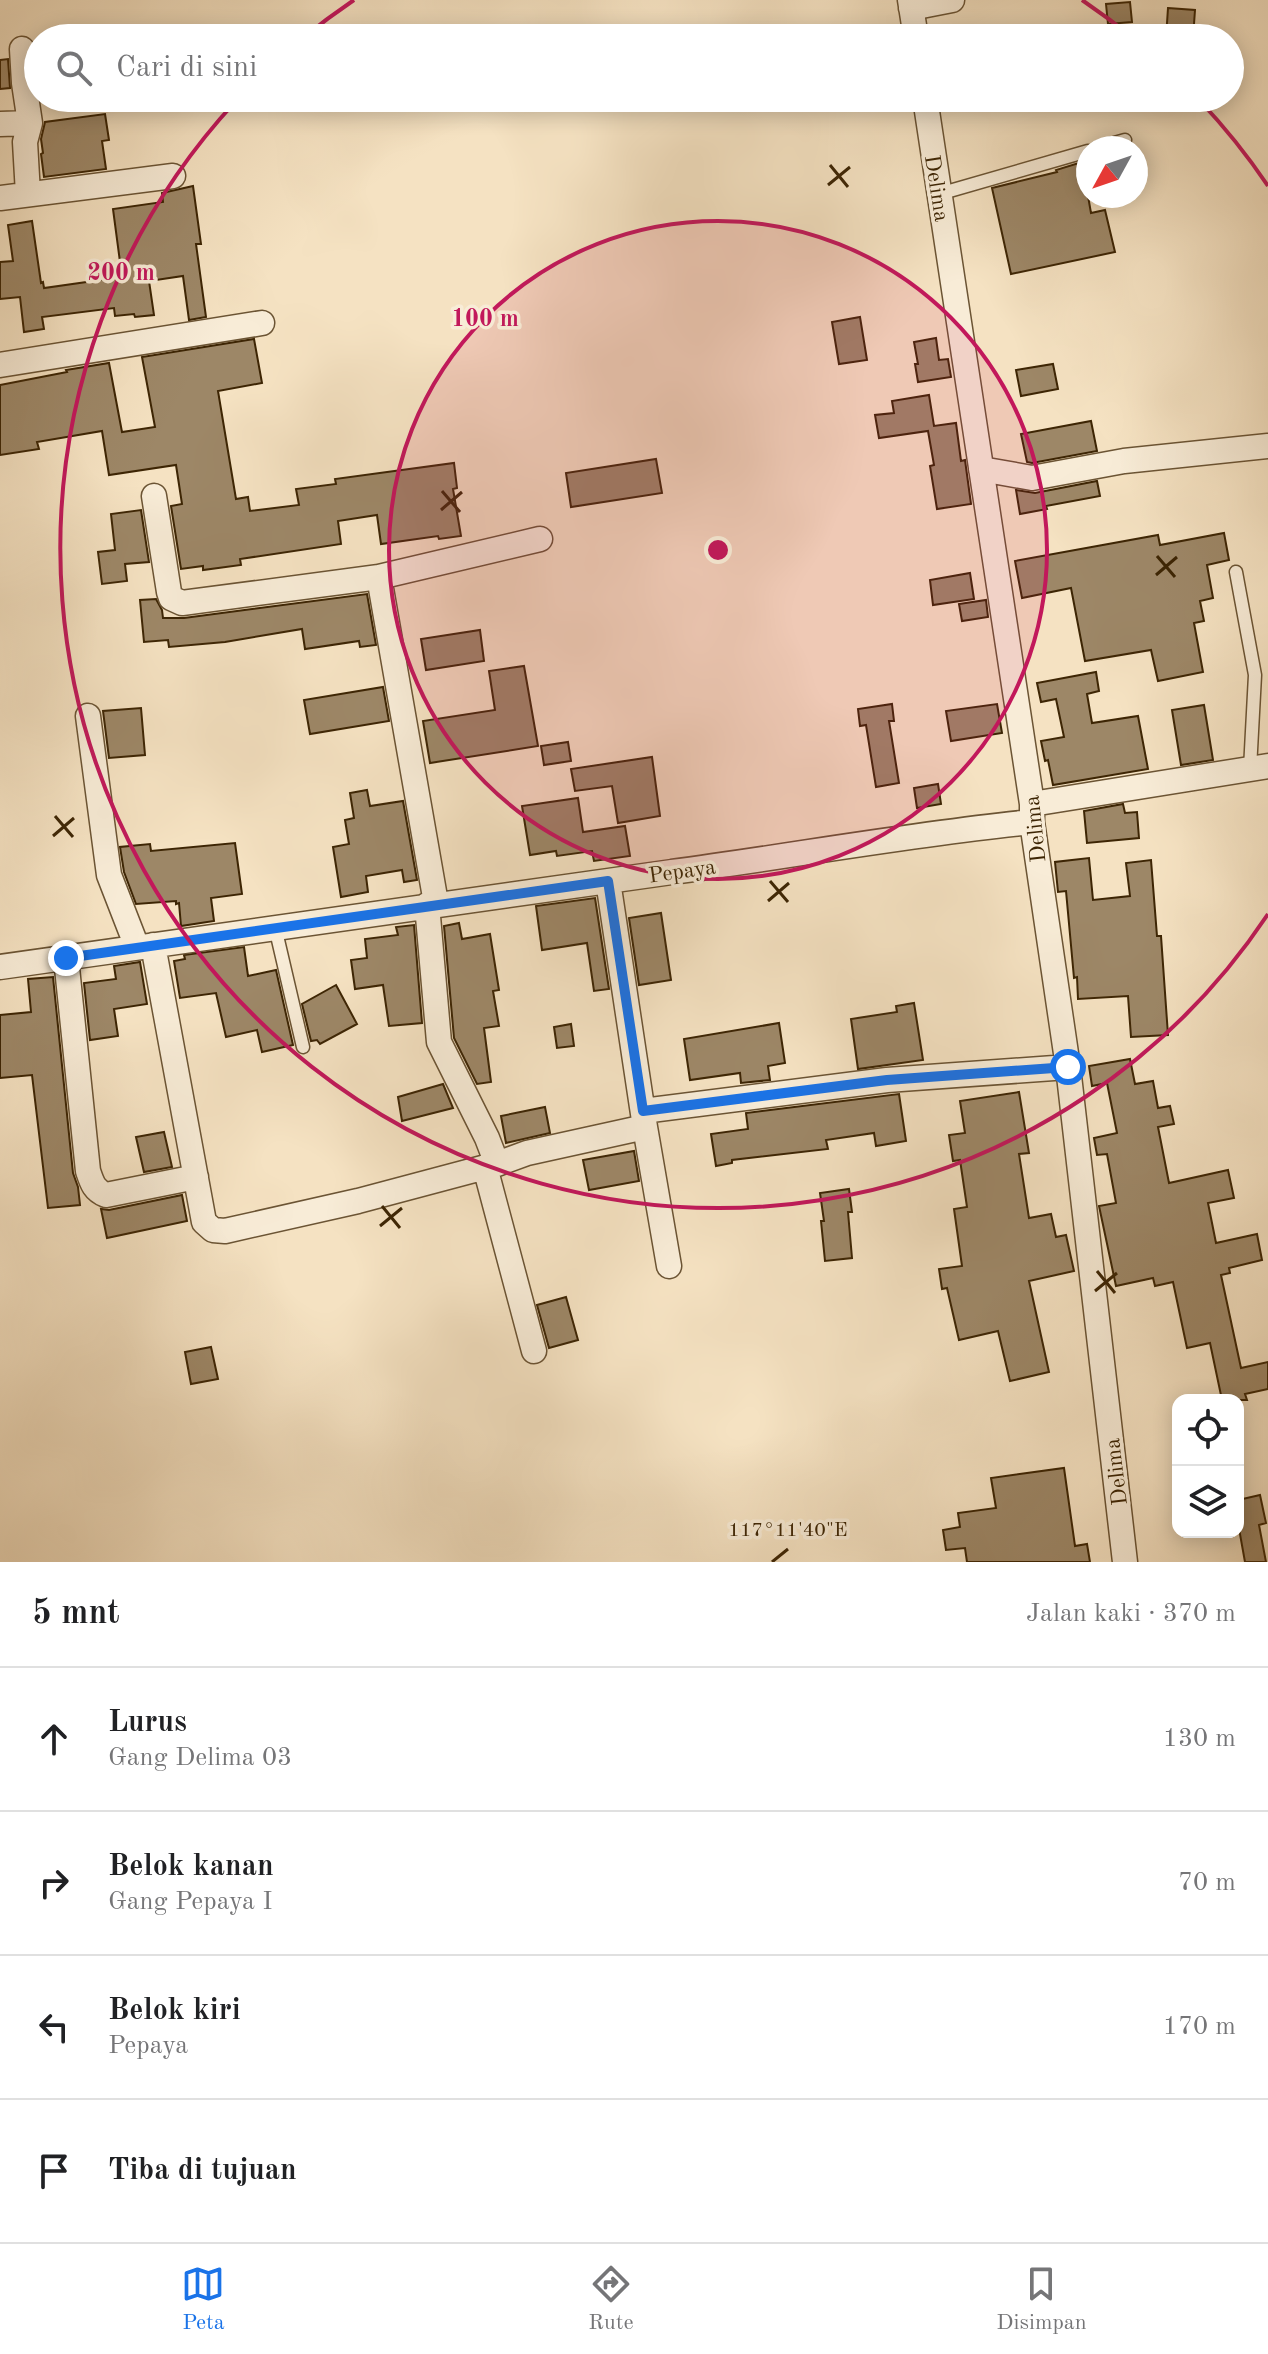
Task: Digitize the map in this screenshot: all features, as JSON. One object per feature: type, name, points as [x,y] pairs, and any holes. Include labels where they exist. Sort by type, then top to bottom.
[{"type":"street","points":[[914,24],[911,4],[952,0]]},
{"type":"street","points":[[22,49],[24,83]]},
{"type":"street","points":[[28,112],[30,123],[25,142],[28,194]]},
{"type":"street","name":"Delima","points":[[927,112],[1068,1067],[1125,1562]]},
{"type":"street","points":[[0,124],[30,123]]},
{"type":"street","points":[[0,198],[173,176]]},
{"type":"street","points":[[0,365],[262,323]]},
{"type":"street","points":[[981,469],[1032,478],[1124,461],[1268,446]]},
{"type":"street","points":[[154,496],[169,592],[177,602],[379,577],[540,539]]},
{"type":"street","points":[[379,577],[431,904],[439,1042],[487,1138],[534,1351]]},
{"type":"street","points":[[88,716],[109,875],[145,946],[204,1222],[213,1230],[225,1231],[358,1201],[491,1166],[644,1119],[887,1080],[1068,1067]]},
{"type":"street","name":"Pepaya","points":[[0,967],[954,830],[1259,768]]},
{"type":"street","points":[[608,881],[669,1266]]},
{"type":"street","points":[[66,958],[92,1185],[106,1195],[196,1177]]},
{"type":"lane","points":[[939,194],[1076,154]]},
{"type":"lane","points":[[1236,572],[1255,675],[1259,768]]},
{"type":"lane","points":[[275,927],[303,1047]]},
{"type":"building","points":[[1130,2],[1132,22],[1108,24],[1106,4]]},
{"type":"building","points":[[1168,8],[1195,10],[1194,24],[1167,24]]},
{"type":"building","points":[[8,59],[10,88],[0,89],[0,60]]},
{"type":"building","points":[[105,114],[109,140],[102,141],[106,169],[44,177],[41,139],[45,122]]},
{"type":"building","points":[[1076,164],[1076,208],[1090,208],[1091,213],[1105,210],[1115,252],[1011,274],[992,188]]},
{"type":"building","points":[[193,186],[201,244],[196,244],[206,317],[189,320],[183,276],[149,281],[154,315],[115,316],[114,308],[42,317],[44,329],[24,332],[20,297],[0,299],[0,262],[13,261],[8,225],[32,221],[44,288],[122,277],[113,209],[163,202],[162,193]]},
{"type":"building","points":[[860,317],[867,360],[839,364],[832,322]]},
{"type":"building","points":[[936,338],[939,360],[948,359],[951,377],[918,382],[914,342]]},
{"type":"building","points":[[254,339],[262,383],[218,391],[236,499],[248,497],[250,511],[299,505],[296,489],[336,484],[335,479],[454,463],[457,488],[453,489],[461,536],[381,544],[377,515],[338,521],[341,544],[240,559],[241,565],[203,570],[203,566],[181,569],[171,506],[182,504],[176,465],[109,475],[102,431],[37,442],[39,449],[0,455],[0,385],[109,363],[122,432],[155,427],[142,357]]},
{"type":"building","points":[[1053,364],[1058,389],[1021,396],[1016,370]]},
{"type":"building","points":[[929,395],[934,426],[956,423],[971,504],[937,509],[928,431],[879,438],[875,415],[894,413],[892,401]]},
{"type":"building","points":[[1091,421],[1097,451],[1027,462],[1021,434]]},
{"type":"building","points":[[656,459],[662,493],[571,507],[566,473]]},
{"type":"building","points":[[1097,481],[1100,496],[1020,514],[1016,490],[1035,493]]},
{"type":"building","points":[[141,510],[149,562],[125,564],[127,581],[102,584],[98,552],[115,550],[111,514]]},
{"type":"building","points":[[1224,533],[1229,560],[1207,565],[1213,598],[1200,601],[1204,621],[1194,623],[1203,672],[1158,681],[1151,650],[1085,661],[1071,588],[1022,598],[1015,561],[1158,535],[1160,545]]},
{"type":"building","points":[[970,573],[974,599],[933,605],[930,580]]},
{"type":"building","points":[[367,594],[376,645],[360,647],[359,641],[305,649],[302,629],[225,642],[169,647],[168,640],[144,642],[140,600],[156,599],[163,618],[184,618]]},
{"type":"building","points":[[986,600],[988,617],[962,621],[959,604]]},
{"type":"building","points":[[480,630],[484,661],[426,670],[421,639]]},
{"type":"building","points":[[524,666],[538,746],[430,763],[423,721],[495,710],[489,671]]},
{"type":"building","points":[[1096,672],[1099,691],[1087,694],[1092,723],[1138,716],[1148,769],[1053,785],[1041,741],[1064,737],[1056,699],[1041,702],[1037,683]]},
{"type":"building","points":[[383,687],[389,721],[310,734],[304,700]]},
{"type":"building","points":[[892,704],[894,721],[889,721],[899,783],[876,787],[866,725],[860,726],[858,709]]},
{"type":"building","points":[[997,704],[1002,733],[951,741],[946,711]]},
{"type":"building","points":[[1204,705],[1213,760],[1181,765],[1172,710]]},
{"type":"building","points":[[141,708],[145,755],[109,758],[103,711]]},
{"type":"building","points":[[568,742],[571,761],[544,765],[541,746]]},
{"type":"building","points":[[652,757],[660,816],[618,823],[612,786],[575,791],[571,769]]},
{"type":"building","points":[[938,784],[941,804],[917,808],[914,788]]},
{"type":"building","points":[[367,790],[370,806],[403,801],[417,880],[404,882],[402,870],[366,876],[368,892],[341,897],[333,847],[349,844],[345,820],[354,818],[350,793]]},
{"type":"building","points":[[578,798],[583,832],[625,826],[630,856],[594,861],[592,851],[557,856],[556,851],[530,855],[522,806]]},
{"type":"building","points":[[1123,804],[1125,813],[1137,812],[1139,838],[1087,843],[1084,811]]},
{"type":"building","points":[[235,843],[242,894],[211,898],[214,921],[181,926],[179,903],[176,904],[176,901],[136,904],[124,872],[120,847],[150,844],[151,851]]},
{"type":"building","points":[[1089,858],[1093,900],[1130,896],[1126,863],[1151,860],[1157,936],[1161,936],[1168,1035],[1131,1037],[1128,996],[1078,999],[1066,891],[1058,892],[1055,862]]},
{"type":"building","points":[[595,898],[609,989],[594,991],[587,943],[542,950],[536,906]]},
{"type":"building","points":[[661,913],[671,980],[639,985],[629,918]]},
{"type":"building","points":[[459,923],[462,939],[490,934],[499,990],[493,991],[499,1026],[484,1028],[491,1082],[477,1084],[454,1038],[444,926]]},
{"type":"building","points":[[414,925],[422,1023],[389,1026],[383,985],[355,989],[351,960],[367,958],[365,939],[398,935],[396,927]]},
{"type":"building","points":[[244,947],[248,976],[276,970],[293,1045],[262,1052],[257,1030],[226,1037],[216,993],[180,998],[174,961],[185,959],[184,955]]},
{"type":"building","points":[[140,962],[147,1004],[114,1009],[118,1036],[90,1040],[84,983],[116,979],[114,966]]},
{"type":"building","points":[[53,977],[73,1173],[80,1205],[48,1208],[32,1075],[0,1078],[0,1015],[31,1012],[28,979]]},
{"type":"building","points":[[336,985],[357,1024],[320,1044],[317,1040],[311,1041],[302,1004]]},
{"type":"building","points":[[914,1003],[923,1060],[858,1069],[851,1019],[897,1012],[896,1006]]},
{"type":"building","points":[[779,1023],[785,1063],[768,1066],[770,1080],[741,1083],[740,1073],[690,1080],[684,1039]]},
{"type":"building","points":[[571,1024],[574,1046],[557,1048],[554,1027]]},
{"type":"building","points":[[1130,1059],[1135,1084],[1153,1081],[1158,1108],[1170,1106],[1174,1124],[1158,1127],[1169,1183],[1228,1170],[1234,1198],[1208,1203],[1216,1243],[1257,1234],[1262,1260],[1229,1268],[1230,1273],[1221,1275],[1241,1368],[1268,1362],[1268,1389],[1245,1394],[1247,1400],[1244,1400],[1244,1394],[1221,1394],[1210,1343],[1187,1348],[1173,1282],[1155,1286],[1153,1278],[1116,1286],[1099,1206],[1116,1203],[1107,1154],[1097,1155],[1094,1138],[1117,1133],[1107,1083],[1092,1086],[1089,1066]]},
{"type":"building","points":[[443,1084],[453,1108],[402,1121],[398,1097]]},
{"type":"building","points":[[1019,1092],[1029,1153],[1019,1154],[1029,1218],[1051,1214],[1056,1237],[1066,1235],[1074,1271],[1029,1281],[1049,1372],[1010,1381],[998,1331],[959,1340],[947,1288],[942,1289],[939,1269],[962,1266],[954,1209],[967,1207],[960,1160],[953,1161],[949,1135],[965,1133],[960,1101]]},
{"type":"building","points":[[899,1094],[906,1141],[876,1146],[874,1133],[826,1140],[828,1149],[732,1160],[732,1163],[716,1166],[711,1134],[748,1129],[746,1113]]},
{"type":"building","points":[[545,1107],[550,1133],[506,1143],[501,1116]]},
{"type":"building","points":[[164,1132],[172,1167],[144,1172],[136,1137]]},
{"type":"building","points":[[634,1151],[639,1181],[589,1190],[583,1160]]},
{"type":"building","points":[[849,1189],[852,1258],[825,1261],[820,1193]]},
{"type":"building","points":[[182,1195],[187,1221],[107,1238],[101,1209]]},
{"type":"building","points":[[566,1297],[578,1340],[549,1348],[537,1305]]},
{"type":"building","points":[[211,1347],[218,1379],[191,1384],[185,1352]]},
{"type":"building","points":[[1064,1468],[1075,1546],[1087,1544],[1090,1562],[967,1562],[965,1548],[946,1550],[943,1530],[960,1527],[958,1513],[996,1508],[991,1478]]},
{"type":"building","points":[[1260,1495],[1266,1523],[1259,1525],[1266,1562],[1245,1562],[1241,1538],[1244,1538],[1244,1499]]},
{"type":"route","points":[[66,958],[436,903],[608,881],[643,1111],[887,1080],[1068,1067]]}]
